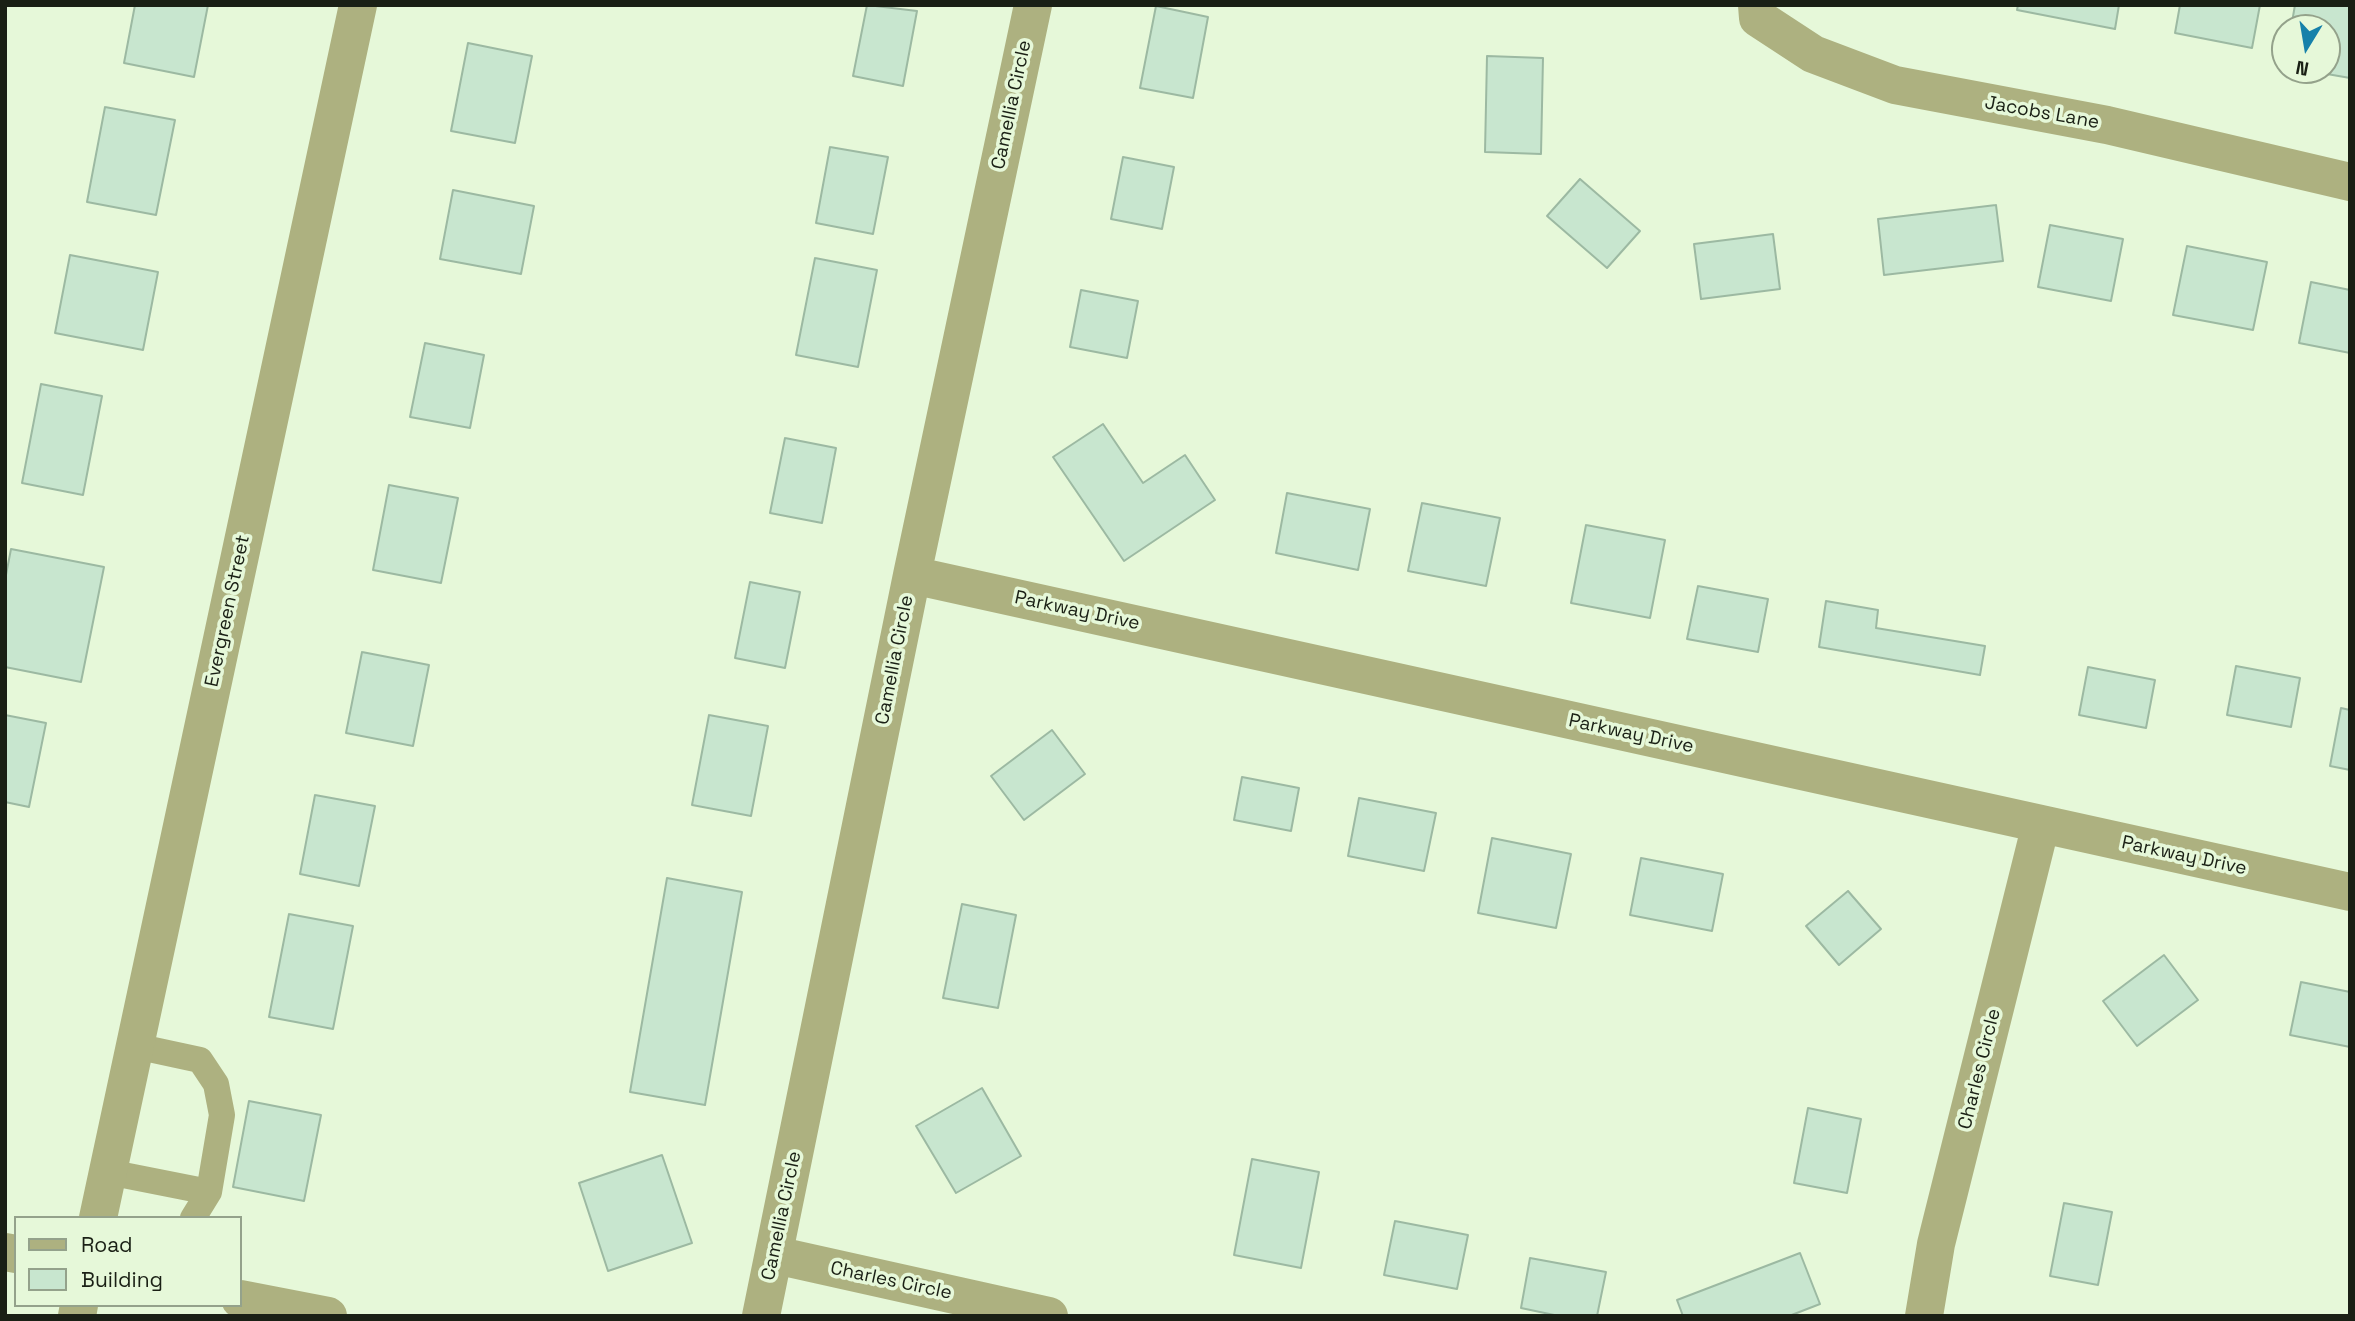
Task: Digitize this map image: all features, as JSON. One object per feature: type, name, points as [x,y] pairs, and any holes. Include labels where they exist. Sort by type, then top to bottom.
[{"type":"street","name":"Evergreen Street","points":[[98,1216],[358,5]]},
{"type":"street","name":"Camellia Circle","points":[[761,1316],[912,575],[1033,5]]},
{"type":"street","name":"Jacobs Lane","points":[[1757,5],[1758,18],[1813,54],[1895,85],[2107,125],[2350,182]]},
{"type":"street","name":"Parkway Drive","points":[[912,575],[2350,892]]},
{"type":"street","name":"Charles Circle","points":[[1924,1316],[1937,1244],[2041,824]]},
{"type":"street","name":"Charles Circle","points":[[775,1255],[1049,1316]]},
{"type":"street","points":[[242,1298],[328,1316]]},
{"type":"lane","points":[[135,1046],[201,1060],[216,1084],[222,1115],[209,1192],[194,1216]]},
{"type":"lane","points":[[108,1172],[209,1192]]},
{"type":"building","points":[[135,5],[208,5],[194,77],[124,63]]},
{"type":"building","points":[[867,5],[917,11],[903,86],[853,76]]},
{"type":"building","points":[[2018,5],[2119,5],[2115,29],[2017,10]]},
{"type":"building","points":[[2180,5],[2260,5],[2252,48],[2175,33]]},
{"type":"building","points":[[2295,5],[2350,5],[2350,78],[2341,76],[2341,14],[2293,14]]},
{"type":"building","points":[[1156,6],[1208,17],[1193,98],[1140,88]]},
{"type":"building","points":[[468,43],[532,56],[515,143],[451,131]]},
{"type":"building","points":[[1487,56],[1543,58],[1541,154],[1485,152]]},
{"type":"building","points":[[105,107],[175,120],[156,215],[87,202]]},
{"type":"building","points":[[830,147],[888,157],[873,234],[816,223]]},
{"type":"building","points":[[1123,157],[1174,167],[1162,229],[1111,219]]},
{"type":"building","points":[[1580,179],[1640,231],[1607,268],[1547,216]]},
{"type":"building","points":[[453,190],[534,206],[521,274],[440,259]]},
{"type":"building","points":[[1996,205],[2003,261],[1884,275],[1878,219]]},
{"type":"building","points":[[2050,225],[2123,239],[2111,301],[2038,287]]},
{"type":"building","points":[[1773,234],[1780,289],[1701,299],[1694,244]]},
{"type":"building","points":[[2187,246],[2267,262],[2253,330],[2173,315]]},
{"type":"building","points":[[70,255],[158,272],[143,350],[55,333]]},
{"type":"building","points":[[815,258],[877,270],[858,367],[796,355]]},
{"type":"building","points":[[2311,282],[2350,290],[2350,353],[2299,343]]},
{"type":"building","points":[[1081,290],[1138,301],[1127,358],[1070,347]]},
{"type":"building","points":[[425,343],[484,355],[470,428],[410,417]]},
{"type":"building","points":[[41,384],[102,396],[83,495],[22,483]]},
{"type":"building","points":[[1103,424],[1143,483],[1185,455],[1215,500],[1124,561],[1053,457]]},
{"type":"building","points":[[785,438],[836,448],[822,523],[770,513]]},
{"type":"building","points":[[389,485],[458,498],[441,583],[373,570]]},
{"type":"building","points":[[1287,493],[1370,509],[1358,570],[1276,553]]},
{"type":"building","points":[[1422,503],[1500,518],[1486,586],[1408,571]]},
{"type":"building","points":[[1586,525],[1665,540],[1650,618],[1571,603]]},
{"type":"building","points":[[11,549],[104,567],[81,682],[5,667],[5,580]]},
{"type":"building","points":[[750,582],[800,592],[785,668],[735,658]]},
{"type":"building","points":[[1698,586],[1768,599],[1758,652],[1687,639]]},
{"type":"building","points":[[1826,601],[1878,610],[1876,628],[1985,646],[1980,675],[1819,647]]},
{"type":"building","points":[[362,652],[429,665],[413,746],[346,733]]},
{"type":"building","points":[[2236,666],[2300,678],[2291,727],[2227,715]]},
{"type":"building","points":[[2088,667],[2155,680],[2146,728],[2079,715]]},
{"type":"building","points":[[2341,708],[2350,710],[2350,770],[2330,766]]},
{"type":"building","points":[[5,715],[46,723],[29,807],[5,802]]},
{"type":"building","points":[[709,715],[768,726],[751,816],[692,805]]},
{"type":"building","points":[[1052,730],[1085,774],[1024,820],[991,776]]},
{"type":"building","points":[[1242,777],[1299,788],[1291,831],[1234,820]]},
{"type":"building","points":[[315,795],[375,806],[359,886],[300,874]]},
{"type":"building","points":[[1359,798],[1436,813],[1424,871],[1348,856]]},
{"type":"building","points":[[1492,838],[1571,854],[1556,928],[1478,913]]},
{"type":"building","points":[[1641,858],[1723,874],[1712,931],[1630,915]]},
{"type":"building","points":[[667,878],[742,892],[705,1105],[630,1092]]},
{"type":"building","points":[[1848,891],[1881,929],[1839,965],[1806,926]]},
{"type":"building","points":[[962,904],[1016,915],[998,1008],[943,998]]},
{"type":"building","points":[[289,914],[353,926],[333,1029],[269,1017]]},
{"type":"building","points":[[2164,955],[2198,1000],[2137,1046],[2103,1001]]},
{"type":"building","points":[[2301,982],[2350,992],[2350,1047],[2290,1035]]},
{"type":"building","points":[[982,1088],[1021,1156],[956,1193],[916,1126]]},
{"type":"building","points":[[249,1101],[321,1115],[304,1201],[233,1187]]},
{"type":"building","points":[[1808,1108],[1861,1119],[1847,1193],[1794,1183]]},
{"type":"building","points":[[662,1155],[692,1243],[608,1271],[579,1183]]},
{"type":"building","points":[[1252,1159],[1319,1172],[1301,1268],[1234,1255]]},
{"type":"building","points":[[2064,1203],[2112,1212],[2098,1285],[2050,1276]]},
{"type":"building","points":[[1395,1221],[1468,1235],[1457,1289],[1384,1275]]},
{"type":"building","points":[[1800,1253],[1820,1304],[1789,1316],[1683,1316],[1677,1300]]},
{"type":"building","points":[[1530,1258],[1606,1272],[1597,1316],[1559,1316],[1521,1308]]}]
